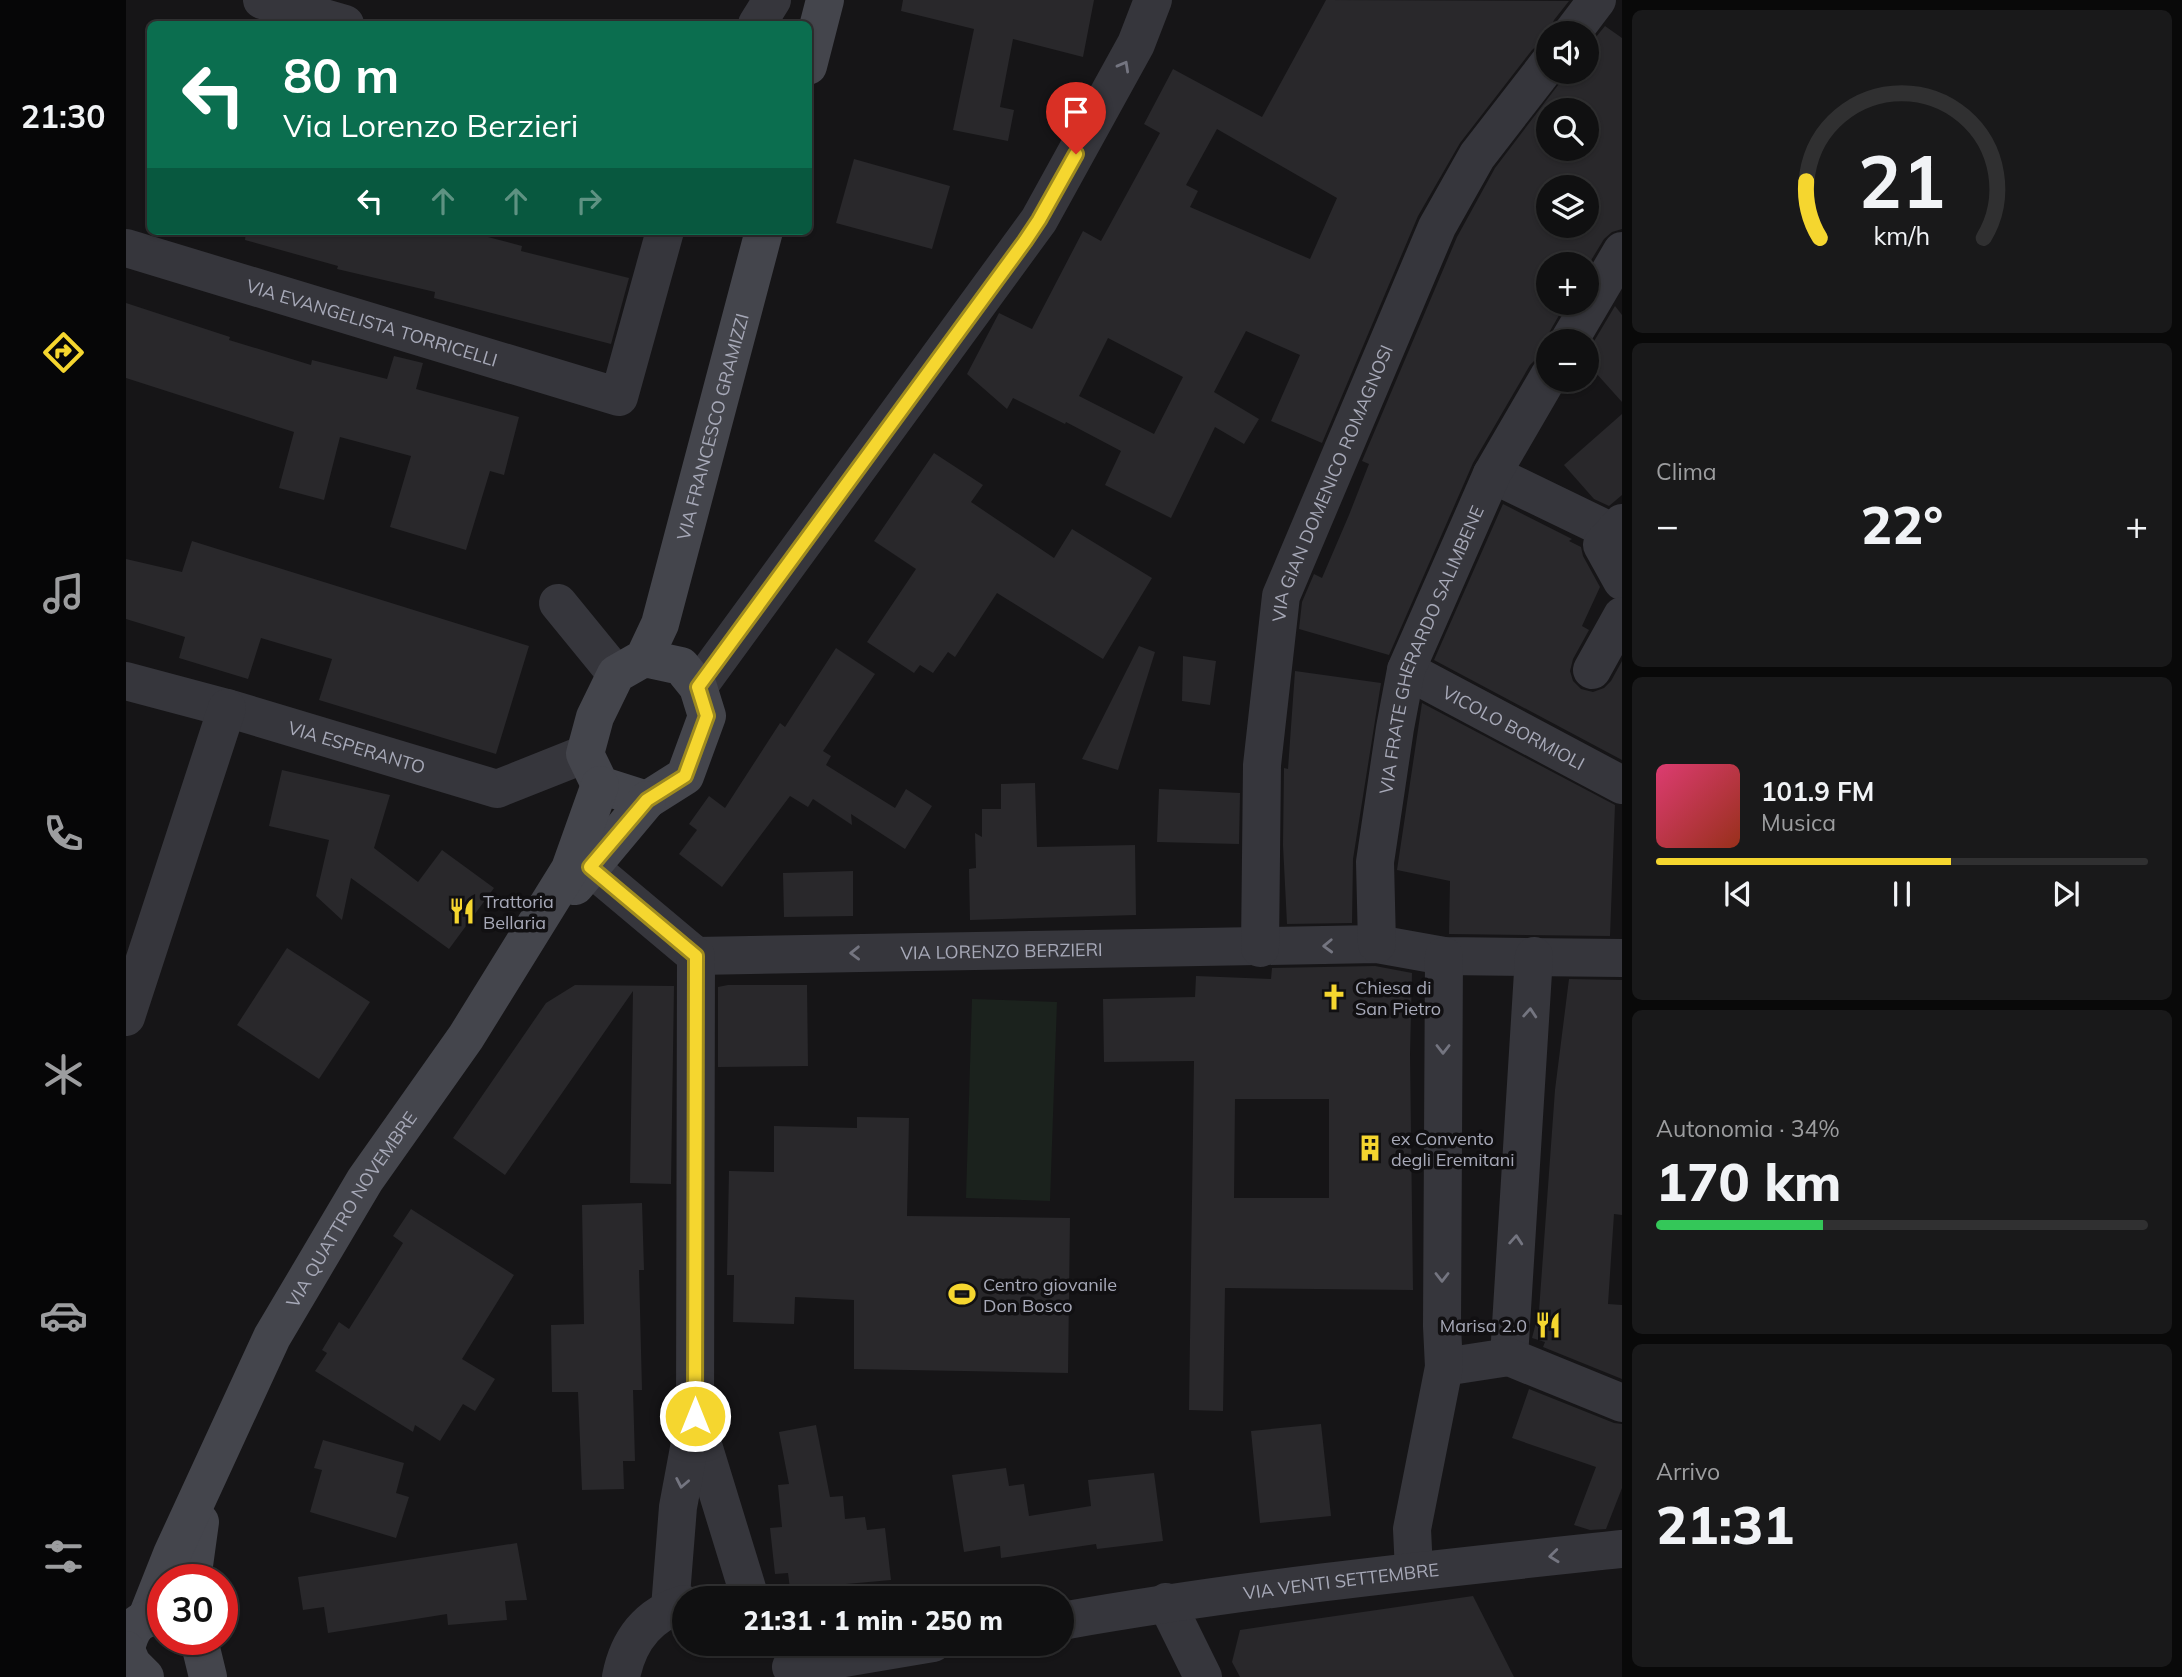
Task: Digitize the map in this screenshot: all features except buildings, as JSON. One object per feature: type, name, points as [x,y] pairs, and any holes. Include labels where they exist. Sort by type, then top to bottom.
[{"type":"main road","points":[[812,50],[825,0]]},
{"type":"main road","name":"VIA FRANCESCO GRAMIZZI","points":[[640,652],[763,235]]},
{"type":"main road","name":"VIA QUATTRO NOVEMBRE","points":[[183,1564],[205,1482],[272,1337],[365,1180],[466,1037],[570,869],[647,800],[685,776],[707,716],[690,676],[640,652],[595,717],[586,854]]},
{"type":"main road","points":[[593,769],[647,800]]},
{"type":"main road","name":"VIA QUATTRO NOVEMBRE","points":[[145,1614],[130,1632],[126,1649],[132,1664],[145,1677]]},
{"type":"main road","points":[[203,1655],[208,1677]]},
{"type":"street","points":[[262,0],[335,21]]},
{"type":"street","points":[[759,21],[772,0]]},
{"type":"street","points":[[690,676],[1039,220],[1136,44],[1153,0]]},
{"type":"street","points":[[1581,21],[1597,0]]},
{"type":"street","name":"VIA GIAN DOMENICO ROMAGNOSI","points":[[1260,948],[1262,765],[1281,596],[1437,228],[1477,156],[1536,80]]},
{"type":"street","name":"VIA EVANGELISTA TORRICELLI","points":[[126,248],[620,397],[664,235]]},
{"type":"street","points":[[1578,329],[1616,275]]},
{"type":"street","name":"VIA FRATE GHERARDO SALIMBENE","points":[[1377,944],[1375,862],[1406,670],[1492,474],[1540,392]]},
{"type":"street","points":[[1492,474],[1617,527],[1602,545],[1622,582]]},
{"type":"street","points":[[558,603],[640,652]]},
{"type":"street","points":[[1592,670],[1622,615]]},
{"type":"street","name":"VICOLO BORMIOLI","points":[[1406,670],[1622,785]]},
{"type":"street","name":"VIA ESPERANTO","points":[[126,681],[497,789],[593,769]]},
{"type":"street","points":[[126,1017],[226,708]]},
{"type":"street","points":[[586,854],[696,956],[695,1416],[678,1507],[677,1586]]},
{"type":"street","name":"VIA LORENZO BERZIERI","points":[[696,956],[1377,944],[1444,956],[1622,958]]},
{"type":"street","points":[[1622,948],[1622,958]]},
{"type":"street","points":[[1415,1571],[1412,1530],[1444,1367],[1444,956]]},
{"type":"street","points":[[1522,1363],[1534,956]]},
{"type":"street","points":[[1444,1367],[1522,1363],[1621,1401]]},
{"type":"street","points":[[695,1416],[746,1586]]},
{"type":"street","name":"VIA VENTI SETTEMBRE","points":[[1074,1618],[1166,1602],[1622,1549]]},
{"type":"street","points":[[1166,1602],[1203,1677]]},
{"type":"street","points":[[621,1677],[624,1658],[635,1638],[650,1620],[672,1609]]},
{"type":"street","points":[[788,1662],[834,1656]]},
{"type":"shaded area","points":[[972,999],[1057,1002],[1050,1201],[966,1198]]},
{"type":"place","name":"Trattoria Bellaria","points":[[462,911]]},
{"type":"place","name":"Chiesa di San Pietro","points":[[1334,997]]},
{"type":"place","name":"ex Convento degli Eremitani","points":[[1370,1148]]},
{"type":"place","name":"Centro giovanile Don Bosco","points":[[962,1294]]},
{"type":"place","name":"Marisa 2.0","points":[[1548,1325]]},
{"type":"route","points":[[695,1416],[696,956],[590,867],[647,800],[685,776],[707,716],[698,687],[1025,241],[1076,154]]}]
